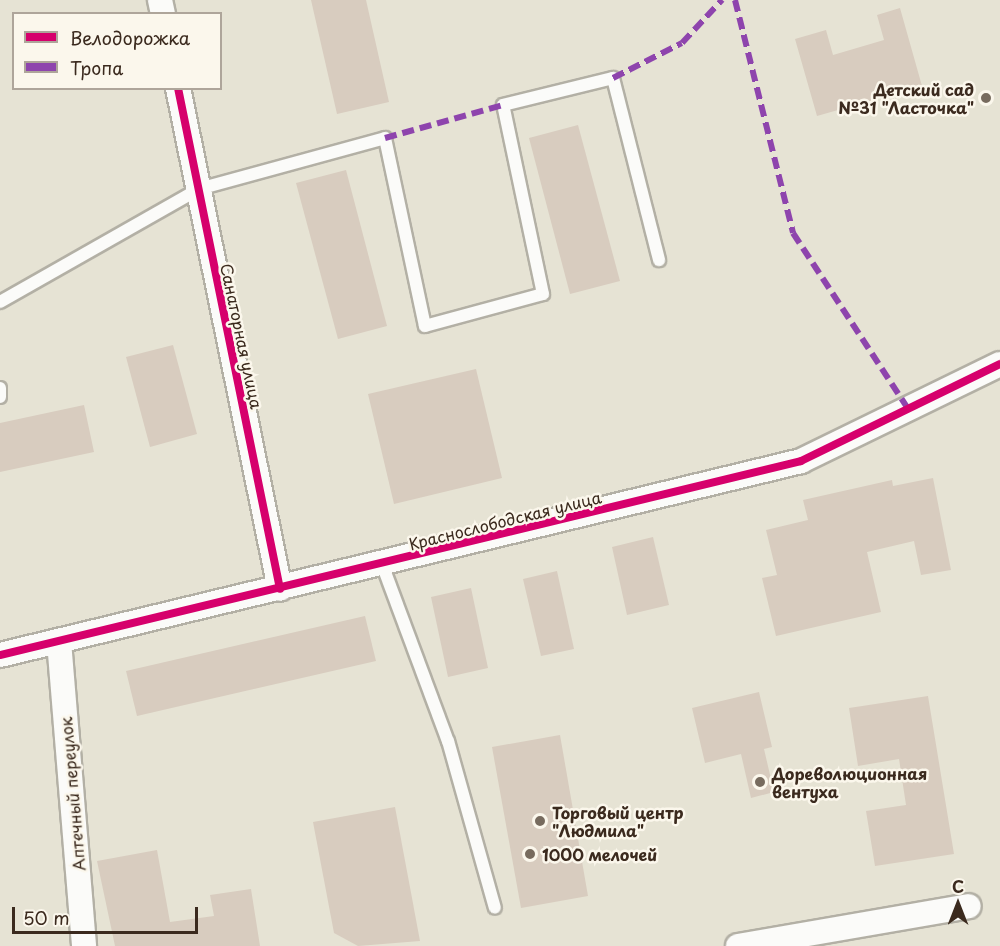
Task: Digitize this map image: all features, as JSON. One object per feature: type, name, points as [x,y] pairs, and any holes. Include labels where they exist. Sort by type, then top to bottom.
[{"type":"street","name":"Санаторная улица","points":[[178,90],[280,590]]},
{"type":"street","name":"Краснослободская улица","points":[[0,655],[280,590],[801,461],[1000,364]]},
{"type":"street","name":"Аптечный переулок","points":[[59,641],[84,946]]},
{"type":"street","points":[[738,946],[969,906]]},
{"type":"lane","points":[[0,302],[199,189],[385,138],[425,326],[543,294],[502,105],[612,78],[659,260]]},
{"type":"lane","points":[[0,388],[0,397]]},
{"type":"lane","points":[[382,564],[448,741],[495,908]]},
{"type":"building","points":[[311,0],[366,0],[389,102],[337,114]]},
{"type":"building","points":[[900,8],[922,86],[817,116],[795,39],[826,30],[833,55],[884,40],[877,15]]},
{"type":"building","points":[[578,125],[620,281],[570,294],[529,138]]},
{"type":"building","points":[[346,170],[387,326],[338,339],[296,183]]},
{"type":"building","points":[[173,345],[197,434],[150,447],[126,357]]},
{"type":"building","points":[[476,369],[502,478],[394,504],[368,394]]},
{"type":"building","points":[[84,405],[94,452],[0,472],[0,423]]},
{"type":"building","points":[[933,478],[951,570],[921,575],[914,541],[867,552],[881,612],[776,636],[762,578],[777,575],[766,530],[808,520],[803,500],[892,480],[893,486]]},
{"type":"building","points":[[653,537],[669,605],[627,615],[612,547]]},
{"type":"building","points":[[557,571],[574,649],[541,656],[523,579]]},
{"type":"building","points":[[471,588],[488,668],[448,677],[431,597]]},
{"type":"building","points":[[365,616],[376,661],[137,716],[126,671]]},
{"type":"building","points":[[759,692],[772,747],[764,749],[774,792],[751,798],[741,754],[705,763],[692,708]]},
{"type":"building","points":[[928,696],[954,854],[875,866],[866,811],[906,805],[899,759],[858,766],[849,708]]},
{"type":"building","name":"Торговый центр \"Людмила\"","points":[[560,735],[588,896],[521,908],[492,747]]},
{"type":"building","points":[[395,807],[420,941],[358,946],[334,933],[313,822]]},
{"type":"building","points":[[157,850],[170,922],[214,916],[210,895],[251,889],[260,946],[115,946],[97,861]]},
{"type":"marked path","points":[[613,78],[682,43],[722,0]]},
{"type":"marked path","points":[[735,0],[793,233],[908,409]]},
{"type":"marked path","points":[[385,138],[503,105]]},
{"type":"cycle path","points":[[178,90],[280,589]]},
{"type":"cycle path","points":[[0,655],[801,461],[1000,364]]},
{"type":"place","name":"Детский сад №31 \"Ласточка\"","points":[[986,98]]},
{"type":"place","name":"Дореволюционная вентуха","points":[[760,782]]},
{"type":"place","name":"Торговый центр \"Людмила\"","points":[[540,821]]},
{"type":"place","name":"1000 мелочей","points":[[530,854]]}]
